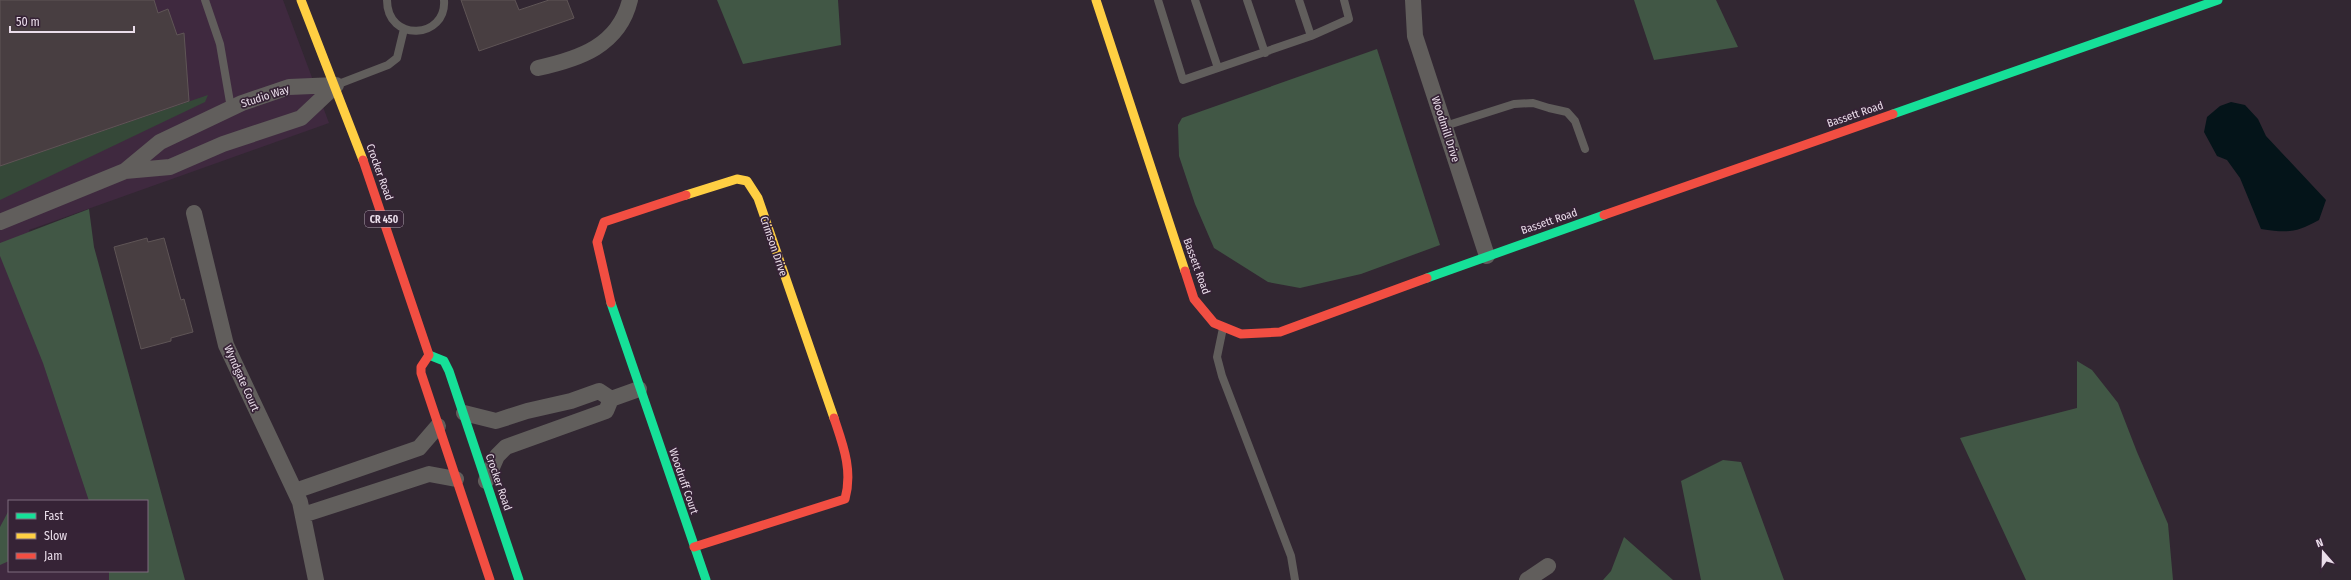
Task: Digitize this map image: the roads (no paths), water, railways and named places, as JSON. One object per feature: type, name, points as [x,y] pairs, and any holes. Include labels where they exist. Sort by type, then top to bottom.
[{"type":"street","name":"Crocker Road","points":[[301,0],[336,85],[430,354],[444,362],[450,371],[519,580]]},
{"type":"street","points":[[538,68],[564,62],[604,44],[627,15],[630,0]]},
{"type":"street","name":"Bassett Road","points":[[1096,0],[1194,299],[1214,323],[1241,334],[1280,332],[1487,256],[2194,4],[2218,0]]},
{"type":"street","name":"Woodmill Drive","points":[[1412,0],[1416,36],[1487,256]]},
{"type":"street","name":"Studio Way","points":[[125,171],[160,142],[231,108],[289,86],[336,85]]},
{"type":"street","name":"Studio Way","points":[[0,222],[125,171],[170,167],[223,144],[301,118],[336,85]]},
{"type":"street","name":"Crimson Drive","points":[[639,389],[609,296],[597,242],[600,229],[604,222],[737,179],[746,181],[758,198],[843,444],[850,472],[850,481],[845,499],[694,547]]},
{"type":"street","name":"Wyndgate Court","points":[[194,213],[226,345],[295,491],[303,515],[316,580]]},
{"type":"street","points":[[430,354],[420,370],[490,580]]},
{"type":"street","points":[[486,481],[497,456],[506,447],[606,411],[611,399],[639,389]]},
{"type":"street","name":"Woodruff Court","points":[[639,389],[706,580]]},
{"type":"street","points":[[464,413],[496,421],[527,411],[564,403],[599,391],[611,399]]},
{"type":"street","points":[[295,491],[412,451],[424,444],[438,426]]},
{"type":"street","points":[[303,515],[429,474],[456,480]]},
{"type":"street","points":[[1531,579],[1548,566]]},
{"type":"lane","points":[[205,0],[220,44],[231,108]]},
{"type":"lane","points":[[387,0],[390,16],[396,24],[404,29],[414,31],[432,26],[443,11],[444,0]]},
{"type":"lane","points":[[1158,0],[1183,80],[1311,36],[1350,18],[1344,0]]},
{"type":"lane","points":[[1195,0],[1218,68]]},
{"type":"lane","points":[[1247,0],[1265,53]]},
{"type":"lane","points":[[1299,0],[1311,36]]},
{"type":"lane","points":[[336,85],[388,66],[397,58],[404,29]]},
{"type":"lane","points":[[1445,126],[1514,104],[1533,103],[1567,112],[1575,121],[1585,149]]},
{"type":"lane","points":[[1224,327],[1217,357],[1222,376],[1291,556],[1295,580]]}]
